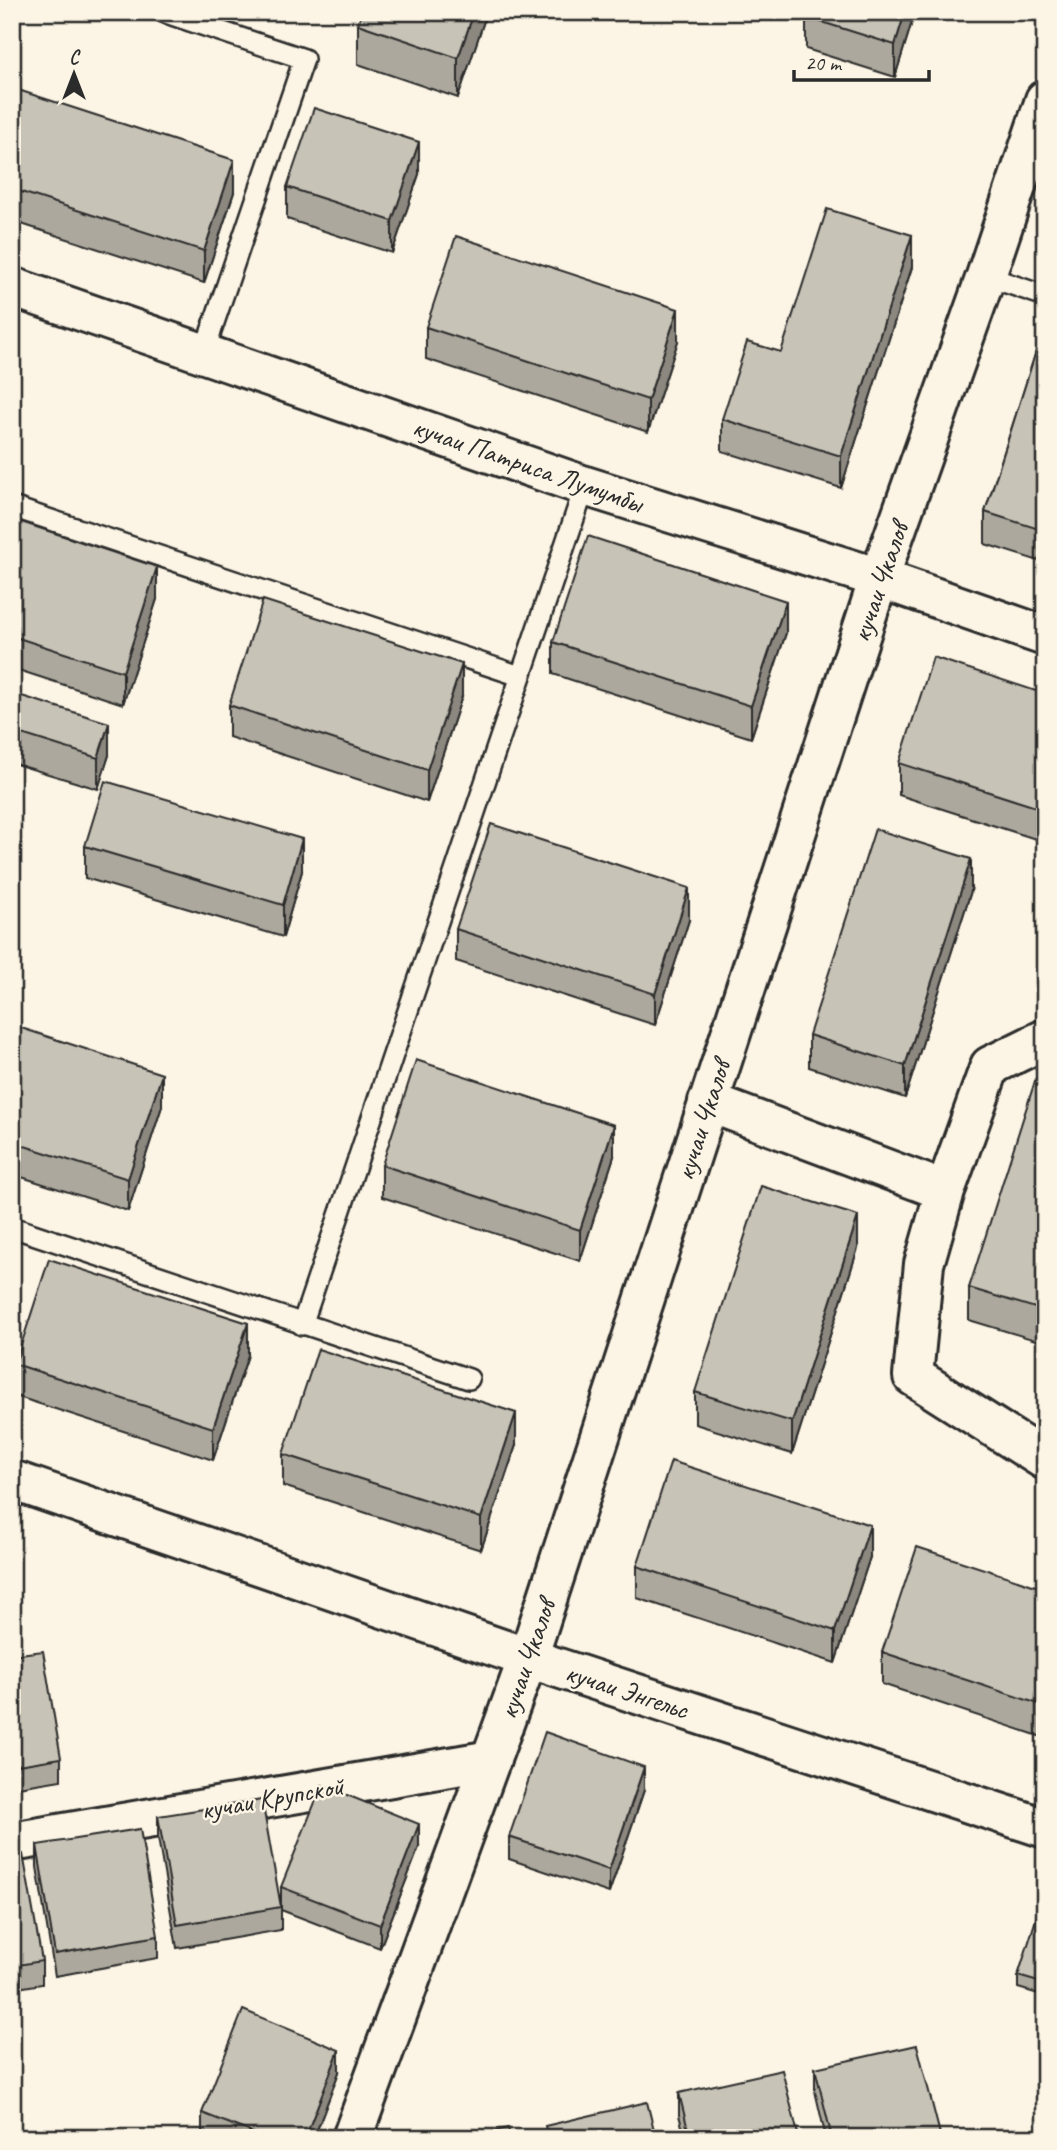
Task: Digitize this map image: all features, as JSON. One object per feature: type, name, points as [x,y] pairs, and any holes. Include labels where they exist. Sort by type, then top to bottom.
[{"type":"street","name":"кучаи Чкалов","points":[[352,2138],[528,1658],[879,578],[1045,100]]},
{"type":"street","name":"кучаи Патриса Лумумбы","points":[[12,287],[585,486],[879,578],[1045,636]]},
{"type":"street","points":[[1045,1040],[990,1066],[945,1191],[924,1264],[913,1376],[1045,1460]]},
{"type":"street","points":[[708,1102],[945,1191]]},
{"type":"street","name":"кучаи Энгельс","points":[[12,1480],[528,1658],[1045,1828]]},
{"type":"street","name":"кучаи Крупской","points":[[12,1842],[491,1759]]},
{"type":"lane","points":[[163,12],[304,59],[204,352]]},
{"type":"lane","points":[[986,276],[1045,296]]},
{"type":"lane","points":[[302,1325],[585,486]]},
{"type":"lane","points":[[12,507],[520,676]]},
{"type":"lane","points":[[12,1227],[470,1379]]},
{"type":"building","points":[[362,12],[474,12],[458,58],[358,24]]},
{"type":"building","points":[[808,12],[905,12],[895,45],[806,17]]},
{"type":"building","points":[[12,88],[234,160],[204,251],[12,189]]},
{"type":"building","points":[[314,108],[419,142],[392,221],[287,187]]},
{"type":"building","points":[[827,209],[912,235],[841,456],[722,419],[747,342],[781,352]]},
{"type":"building","points":[[456,236],[678,309],[648,400],[426,327]]},
{"type":"building","points":[[1045,323],[1045,531],[985,512]]},
{"type":"building","points":[[12,519],[157,567],[123,672],[12,636]]},
{"type":"building","points":[[588,536],[786,601],[751,706],[553,642]]},
{"type":"building","points":[[263,600],[462,664],[427,770],[229,705]]},
{"type":"building","points":[[933,657],[1045,694],[1045,810],[899,763]]},
{"type":"building","points":[[12,693],[109,723],[98,758],[12,731]]},
{"type":"building","points":[[105,781],[302,839],[283,905],[85,846]]},
{"type":"building","points":[[491,824],[689,888],[655,994],[456,929]]},
{"type":"building","points":[[875,829],[971,859],[905,1066],[809,1035]]},
{"type":"building","points":[[12,1025],[162,1074],[128,1179],[12,1142]]},
{"type":"building","points":[[416,1060],[614,1125],[580,1230],[382,1165]]},
{"type":"building","points":[[1035,1081],[1045,1084],[1045,1311],[969,1288]]},
{"type":"building","points":[[761,1186],[858,1216],[792,1422],[695,1392]]},
{"type":"building","points":[[49,1259],[248,1323],[213,1428],[15,1364]]},
{"type":"building","points":[[318,1349],[516,1413],[481,1518],[283,1454]]},
{"type":"building","points":[[671,1461],[870,1525],[835,1631],[637,1566]]},
{"type":"building","points":[[917,1547],[1045,1589],[1045,1706],[882,1652]]},
{"type":"building","points":[[43,1651],[61,1758],[12,1766],[12,1655]]},
{"type":"building","points":[[545,1732],[644,1767],[609,1870],[509,1837]]},
{"type":"building","points":[[322,1785],[419,1824],[380,1925],[281,1887]]},
{"type":"building","points":[[262,1800],[281,1907],[177,1925],[158,1816]]},
{"type":"building","points":[[140,1829],[158,1936],[55,1954],[37,1845]]},
{"type":"building","points":[[23,1854],[42,1961],[12,1966],[12,1855]]},
{"type":"building","points":[[1043,1897],[1045,1898],[1045,1984],[1018,1976]]},
{"type":"building","points":[[243,2010],[339,2050],[305,2138],[266,2138],[202,2113]]},
{"type":"building","points":[[917,2045],[941,2138],[832,2138],[815,2068]]},
{"type":"building","points":[[782,2070],[799,2138],[690,2138],[679,2093]]},
{"type":"building","points":[[647,2102],[656,2138],[548,2138],[545,2126]]},
{"type":"building","points":[[508,2128],[511,2138],[464,2138]]}]
